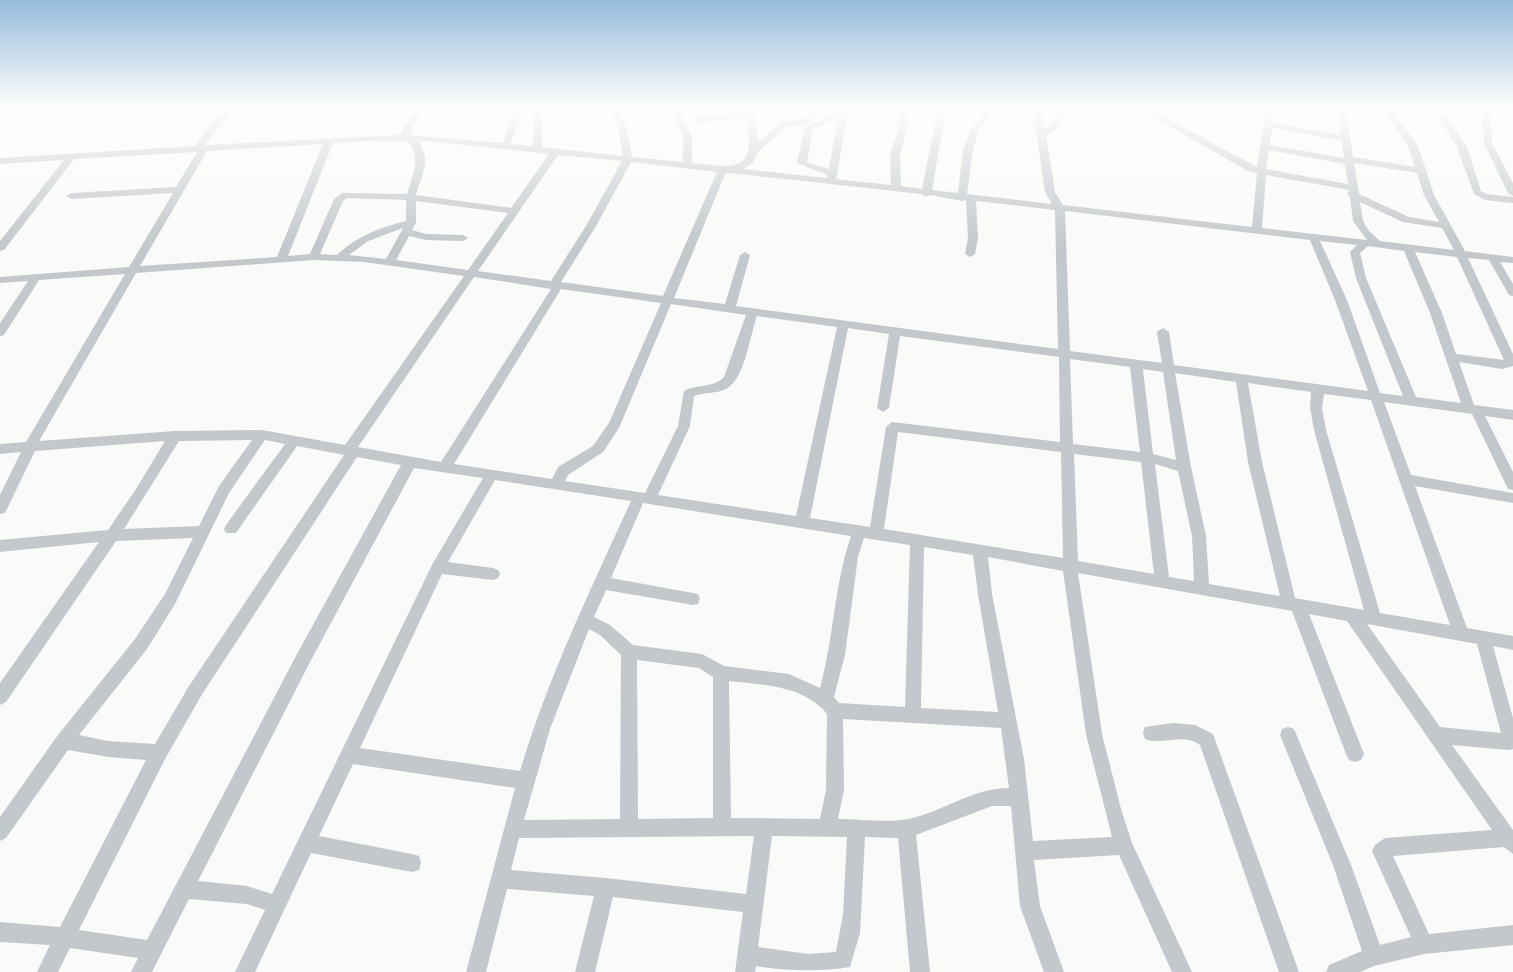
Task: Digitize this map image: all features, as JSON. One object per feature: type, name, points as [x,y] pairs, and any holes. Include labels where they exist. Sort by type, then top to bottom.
[{"type":"street","points":[[0,161],[119,154]]},
{"type":"street","points":[[0,509],[30,446],[198,154]]},
{"type":"street","points":[[281,259],[324,154]]},
{"type":"street","points":[[389,263],[408,228],[411,197],[422,159],[421,154]]},
{"type":"street","points":[[47,972],[159,753],[195,691],[469,275],[553,154]]},
{"type":"street","points":[[580,154],[722,171],[832,177],[926,194],[1513,260]]},
{"type":"street","points":[[446,467],[591,226],[628,159],[627,154]]},
{"type":"street","points":[[687,167],[690,154]]},
{"type":"street","points":[[722,171],[745,165],[751,154]]},
{"type":"street","points":[[803,154],[802,163],[832,177]]},
{"type":"street","points":[[832,177],[837,154]]},
{"type":"street","points":[[895,154],[896,190]]},
{"type":"street","points":[[926,194],[933,154]]},
{"type":"street","points":[[968,154],[966,198],[973,238],[970,254]]},
{"type":"street","points":[[1044,154],[1050,192],[1060,208],[1067,355],[1073,602],[1094,734],[1112,809],[1124,846],[1182,972]]},
{"type":"street","points":[[1223,154],[1247,168],[1352,191],[1407,220],[1446,226]]},
{"type":"street","points":[[1257,231],[1261,171],[1264,154]]},
{"type":"street","points":[[1309,154],[1422,171]]},
{"type":"street","points":[[1348,154],[1352,191],[1360,227],[1378,245]]},
{"type":"street","points":[[1416,154],[1429,195],[1461,254],[1511,362],[1502,365],[1450,357]]},
{"type":"street","points":[[1464,154],[1477,192],[1485,197],[1513,200]]},
{"type":"street","points":[[1494,154],[1513,193]]},
{"type":"street","points":[[0,248],[70,157]]},
{"type":"street","points":[[556,484],[563,471],[598,448],[615,425],[722,171]]},
{"type":"street","points":[[71,196],[177,190]]},
{"type":"street","points":[[314,257],[341,196],[411,197],[514,211]]},
{"type":"street","points":[[341,257],[360,240],[375,233],[408,228],[426,237],[463,238]]},
{"type":"street","points":[[1314,238],[1341,300],[1461,634]]},
{"type":"street","points":[[1364,244],[1355,252],[1362,278],[1412,402]]},
{"type":"street","points":[[1409,249],[1436,314],[1450,357],[1473,409],[1513,485]]},
{"type":"street","points":[[729,309],[745,255]]},
{"type":"street","points":[[0,280],[281,259],[341,257],[1513,415]]},
{"type":"street","points":[[1493,258],[1513,293]]},
{"type":"street","points":[[0,332],[36,277]]},
{"type":"street","points":[[476,972],[526,781],[584,619],[644,498],[684,426],[687,396],[693,391],[719,387],[730,380],[753,312]]},
{"type":"street","points":[[802,521],[843,324]]},
{"type":"street","points":[[883,408],[895,332]]},
{"type":"street","points":[[1163,332],[1184,467],[1200,536],[1202,588]]},
{"type":"street","points":[[1136,364],[1149,458],[1162,583]]},
{"type":"street","points":[[1241,378],[1256,462],[1294,605],[1355,754]]},
{"type":"street","points":[[1318,388],[1316,408],[1320,430],[1374,620]]},
{"type":"street","points":[[827,828],[835,790],[830,705],[851,557],[868,531],[892,427],[1069,446],[1149,458],[1184,467]]},
{"type":"street","points":[[0,449],[175,436],[262,435],[410,462],[868,531],[1513,643]]},
{"type":"street","points":[[0,832],[64,741],[141,644],[170,599],[224,489],[262,435]]},
{"type":"street","points":[[0,697],[141,494],[175,436]]},
{"type":"street","points":[[231,530],[294,441]]},
{"type":"street","points":[[141,972],[410,462]]},
{"type":"street","points":[[245,972],[275,904],[438,567],[492,474]]},
{"type":"street","points":[[1404,479],[1513,498]]},
{"type":"street","points":[[0,546],[112,535],[203,532]]},
{"type":"street","points":[[913,715],[917,540]]},
{"type":"street","points":[[980,550],[985,594],[1009,721],[1030,906],[1054,972]]},
{"type":"street","points":[[438,567],[493,574]]},
{"type":"street","points":[[601,583],[693,599]]},
{"type":"street","points":[[1352,616],[1511,842]]},
{"type":"street","points":[[584,619],[605,630],[629,652],[702,661],[721,673],[789,681],[830,705],[913,715],[1009,721]]},
{"type":"street","points":[[1437,735],[1509,742],[1510,737],[1484,638]]},
{"type":"street","points":[[629,652],[629,828]]},
{"type":"street","points":[[721,673],[722,827]]},
{"type":"street","points":[[1151,734],[1191,731],[1200,733],[1207,740],[1289,972]]},
{"type":"street","points":[[1288,735],[1342,865],[1374,956]]},
{"type":"street","points":[[64,741],[108,749],[159,753]]},
{"type":"street","points":[[348,755],[526,781]]},
{"type":"street","points":[[513,829],[764,826],[906,829],[936,820],[992,797],[1018,797]]},
{"type":"street","points":[[764,826],[747,963],[811,963],[843,960],[847,952],[851,914],[855,828]]},
{"type":"street","points":[[906,829],[920,972]]},
{"type":"street","points":[[1424,944],[1381,851],[1385,847],[1511,842]]},
{"type":"street","points":[[305,843],[412,863]]},
{"type":"street","points":[[1025,851],[1124,846]]},
{"type":"street","points":[[501,879],[606,887],[754,904]]},
{"type":"street","points":[[585,972],[606,887]]},
{"type":"street","points":[[183,889],[247,895],[275,904]]},
{"type":"street","points":[[0,932],[152,950]]},
{"type":"street","points":[[1336,972],[1374,956],[1424,944],[1513,935]]}]
